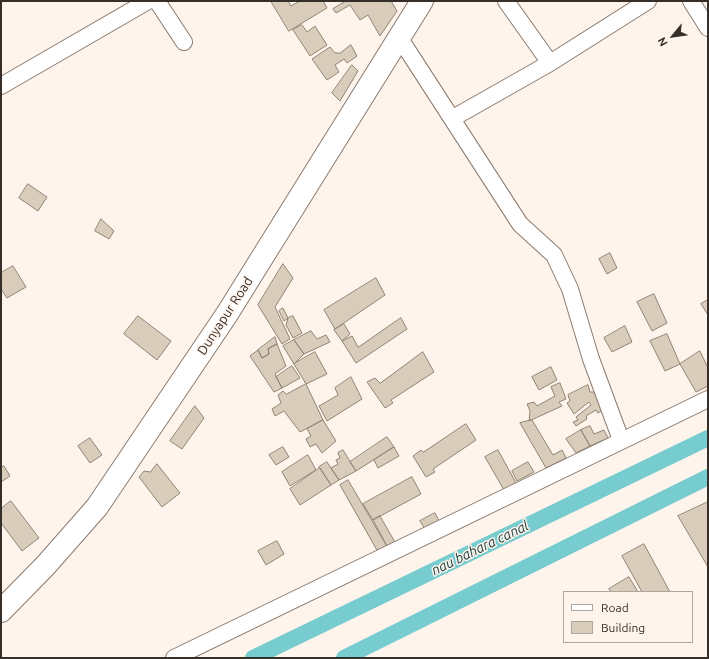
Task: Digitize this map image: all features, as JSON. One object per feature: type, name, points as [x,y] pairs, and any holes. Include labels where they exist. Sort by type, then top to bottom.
[{"type":"main road","name":"Dunyapur Road","points":[[1,611],[46,565],[97,507],[227,314],[422,1]]},
{"type":"street","points":[[1,86],[148,1]]},
{"type":"street","points":[[158,1],[184,42]]},
{"type":"street","points":[[506,1],[550,63]]},
{"type":"street","points":[[453,118],[550,63],[648,1]]},
{"type":"street","points":[[691,1],[708,28]]},
{"type":"street","points":[[400,37],[520,224],[554,255],[570,289],[591,358],[621,440]]},
{"type":"street","points":[[174,658],[708,398]]},
{"type":"building","points":[[271,1],[288,1],[291,6],[300,1],[323,1],[327,8],[289,31]]},
{"type":"building","points":[[346,1],[391,1],[397,11],[380,36],[368,15],[360,20],[350,5],[336,13],[333,9]]},
{"type":"building","points":[[302,25],[307,32],[315,26],[327,45],[310,56],[293,30]]},
{"type":"building","points":[[351,45],[357,56],[347,63],[344,59],[335,65],[339,72],[327,80],[312,59],[330,47],[335,53],[340,53]]},
{"type":"building","points":[[352,65],[358,71],[340,101],[332,93]]},
{"type":"building","points":[[28,184],[47,197],[38,211],[19,198]]},
{"type":"building","points":[[101,219],[114,231],[109,239],[95,231]]},
{"type":"building","points":[[610,253],[617,268],[607,274],[599,259]]},
{"type":"building","points":[[283,264],[293,278],[275,307],[290,339],[282,344],[258,305]]},
{"type":"building","points":[[13,266],[26,287],[7,298],[1,289],[1,273]]},
{"type":"building","points":[[376,278],[385,295],[335,329],[324,310]]},
{"type":"building","points":[[654,294],[667,323],[652,331],[637,302]]},
{"type":"building","points":[[708,300],[708,315],[701,304]]},
{"type":"building","points":[[283,308],[288,318],[284,321],[279,311]]},
{"type":"building","points":[[138,316],[171,341],[157,360],[124,334]]},
{"type":"building","points":[[293,316],[302,333],[293,338],[286,325],[288,318]]},
{"type":"building","points":[[401,318],[407,329],[356,363],[342,341],[352,336],[358,347]]},
{"type":"building","points":[[344,324],[350,334],[342,341],[334,330]]},
{"type":"building","points":[[625,326],[632,342],[612,352],[604,338]]},
{"type":"building","points":[[311,331],[317,339],[326,335],[330,342],[304,354],[294,340]]},
{"type":"building","points":[[667,334],[680,364],[665,371],[650,341]]},
{"type":"building","points":[[275,337],[277,344],[268,349],[269,354],[262,358],[258,350]]},
{"type":"building","points":[[294,340],[304,354],[294,364],[283,346]]},
{"type":"building","points":[[277,344],[286,366],[275,374],[282,388],[274,392],[250,356],[258,350],[262,358],[269,354],[268,349]]},
{"type":"building","points":[[700,351],[708,368],[708,386],[696,392],[680,364]]},
{"type":"building","points":[[315,352],[327,374],[306,384],[294,364]]},
{"type":"building","points":[[423,352],[434,372],[391,400],[393,403],[385,408],[367,382],[375,378],[380,383]]},
{"type":"building","points":[[292,366],[300,378],[282,388],[276,377]]},
{"type":"building","points":[[551,367],[557,380],[539,390],[532,377]]},
{"type":"building","points":[[351,377],[362,399],[327,421],[319,406],[338,395],[335,388]]},
{"type":"building","points":[[560,383],[566,399],[559,402],[562,406],[529,421],[530,411],[527,404],[534,402],[537,406],[555,396],[551,387]]},
{"type":"building","points":[[306,384],[323,420],[300,432],[284,411],[275,416],[272,409],[281,403],[278,395],[283,391],[286,394]]},
{"type":"building","points":[[588,385],[590,392],[594,392],[599,398],[603,410],[598,413],[596,410],[586,416],[587,419],[576,426],[573,422],[578,420],[576,417],[591,405],[589,402],[574,414],[567,403],[570,401],[568,395]]},
{"type":"building","points":[[195,406],[204,418],[182,449],[170,441]]},
{"type":"building","points":[[323,420],[336,441],[322,453],[316,444],[310,447],[306,439],[311,436],[307,429]]},
{"type":"building","points":[[532,420],[553,455],[562,450],[566,458],[546,468],[520,423]]},
{"type":"building","points":[[466,424],[476,440],[433,469],[435,472],[426,477],[413,456],[421,450],[423,452]]},
{"type":"building","points":[[590,426],[594,434],[604,430],[608,438],[590,446],[581,430]]},
{"type":"building","points":[[581,430],[590,446],[576,453],[566,439]]},
{"type":"building","points":[[387,437],[394,447],[356,471],[350,462]]},
{"type":"building","points":[[90,438],[102,455],[90,463],[78,446]]},
{"type":"building","points":[[283,447],[289,457],[276,465],[269,455]]},
{"type":"building","points":[[394,447],[399,456],[378,468],[374,460]]},
{"type":"building","points":[[343,450],[356,471],[339,480],[331,468],[338,464],[336,460],[340,458],[338,453]]},
{"type":"building","points":[[498,450],[516,483],[504,490],[485,457]]},
{"type":"building","points":[[308,455],[316,470],[290,486],[282,472]]},
{"type":"building","points":[[327,462],[339,480],[331,485],[319,467]]},
{"type":"building","points":[[528,462],[534,472],[517,481],[512,471]]},
{"type":"building","points":[[157,464],[180,493],[162,507],[139,477],[144,471],[150,472]]},
{"type":"building","points":[[4,466],[10,476],[1,482],[1,468]]},
{"type":"building","points":[[320,468],[331,485],[300,505],[290,489]]},
{"type":"building","points":[[412,477],[421,494],[373,520],[363,504]]},
{"type":"building","points":[[348,480],[388,548],[378,552],[340,485]]},
{"type":"building","points":[[11,501],[39,538],[22,551],[1,523],[1,509]]},
{"type":"building","points":[[708,502],[708,567],[678,516]]},
{"type":"building","points":[[435,513],[439,521],[425,529],[420,521]]},
{"type":"building","points":[[380,516],[396,544],[388,548],[373,520]]},
{"type":"building","points":[[277,541],[284,554],[266,565],[258,551]]},
{"type":"building","points":[[644,544],[669,591],[641,591],[622,556]]},
{"type":"building","points":[[629,577],[637,591],[610,591],[609,589]]},
{"type":"waterway","name":"nau bahara canal","points":[[253,658],[708,438]]},
{"type":"waterway","points":[[344,658],[708,477]]}]
